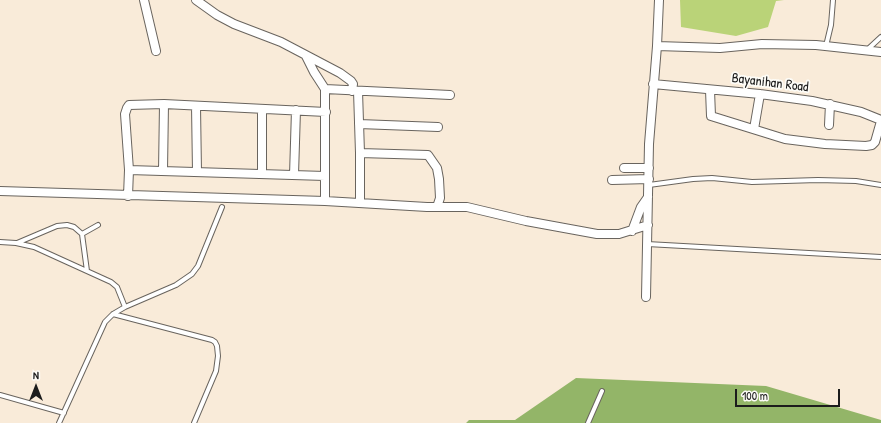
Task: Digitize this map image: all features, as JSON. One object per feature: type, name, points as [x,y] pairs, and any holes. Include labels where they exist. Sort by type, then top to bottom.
[{"type":"street","points":[[144,0],[156,51]]},
{"type":"street","points":[[196,0],[217,15],[234,24],[281,42],[350,79],[355,91],[359,124],[360,203]]},
{"type":"street","points":[[646,297],[649,144],[659,0]]},
{"type":"street","points":[[657,46],[720,48],[762,44],[826,46],[881,52]]},
{"type":"street","points":[[306,56],[325,89],[325,201]]},
{"type":"street","name":"Bayanihan Road","points":[[653,84],[760,94],[830,104],[862,112],[881,120]]},
{"type":"street","points":[[325,89],[450,95]]},
{"type":"street","points":[[710,90],[711,116],[785,138],[814,143],[866,146],[872,145],[875,142],[881,120]]},
{"type":"street","points":[[754,129],[760,94]]},
{"type":"street","points":[[128,196],[129,170],[125,114],[129,105],[164,104],[326,112]]},
{"type":"street","points":[[163,171],[164,104]]},
{"type":"street","points":[[829,125],[830,104]]},
{"type":"street","points":[[196,106],[196,172]]},
{"type":"street","points":[[262,109],[262,174]]},
{"type":"street","points":[[294,175],[296,110]]},
{"type":"street","points":[[359,124],[438,127]]},
{"type":"street","points":[[360,153],[428,155],[437,168],[439,179],[440,192],[437,207]]},
{"type":"street","points":[[624,168],[649,168]]},
{"type":"street","points":[[129,170],[325,176]]},
{"type":"street","points":[[612,180],[649,182]]},
{"type":"street","points":[[0,191],[325,201],[437,207],[454,206],[478,209],[526,221],[597,234],[619,234],[648,225]]},
{"type":"street","points":[[632,231],[642,207],[649,196]]},
{"type":"lane","points":[[826,46],[831,25],[833,0]]},
{"type":"lane","points":[[867,50],[881,37]]},
{"type":"lane","points":[[649,182],[712,178],[752,182],[818,180],[856,181],[881,185]]},
{"type":"lane","points":[[60,423],[102,326],[113,314],[125,307],[176,285],[192,274],[198,266],[222,207]]},
{"type":"lane","points":[[16,243],[56,226],[67,225],[74,227],[82,234],[87,271]]},
{"type":"lane","points":[[82,234],[98,225]]},
{"type":"lane","points":[[0,242],[16,243],[34,247],[115,284],[125,307]]},
{"type":"lane","points":[[647,244],[881,257]]},
{"type":"lane","points":[[113,314],[215,342],[218,356],[216,370],[194,423]]},
{"type":"lane","points":[[588,423],[602,391]]},
{"type":"lane","points":[[0,395],[64,413]]},
{"type":"green space","points":[[680,0],[784,0],[776,1],[768,27],[736,36],[681,27]]},
{"type":"green space","points":[[576,378],[766,386],[881,420],[881,423],[466,423],[469,420],[515,420]]}]
